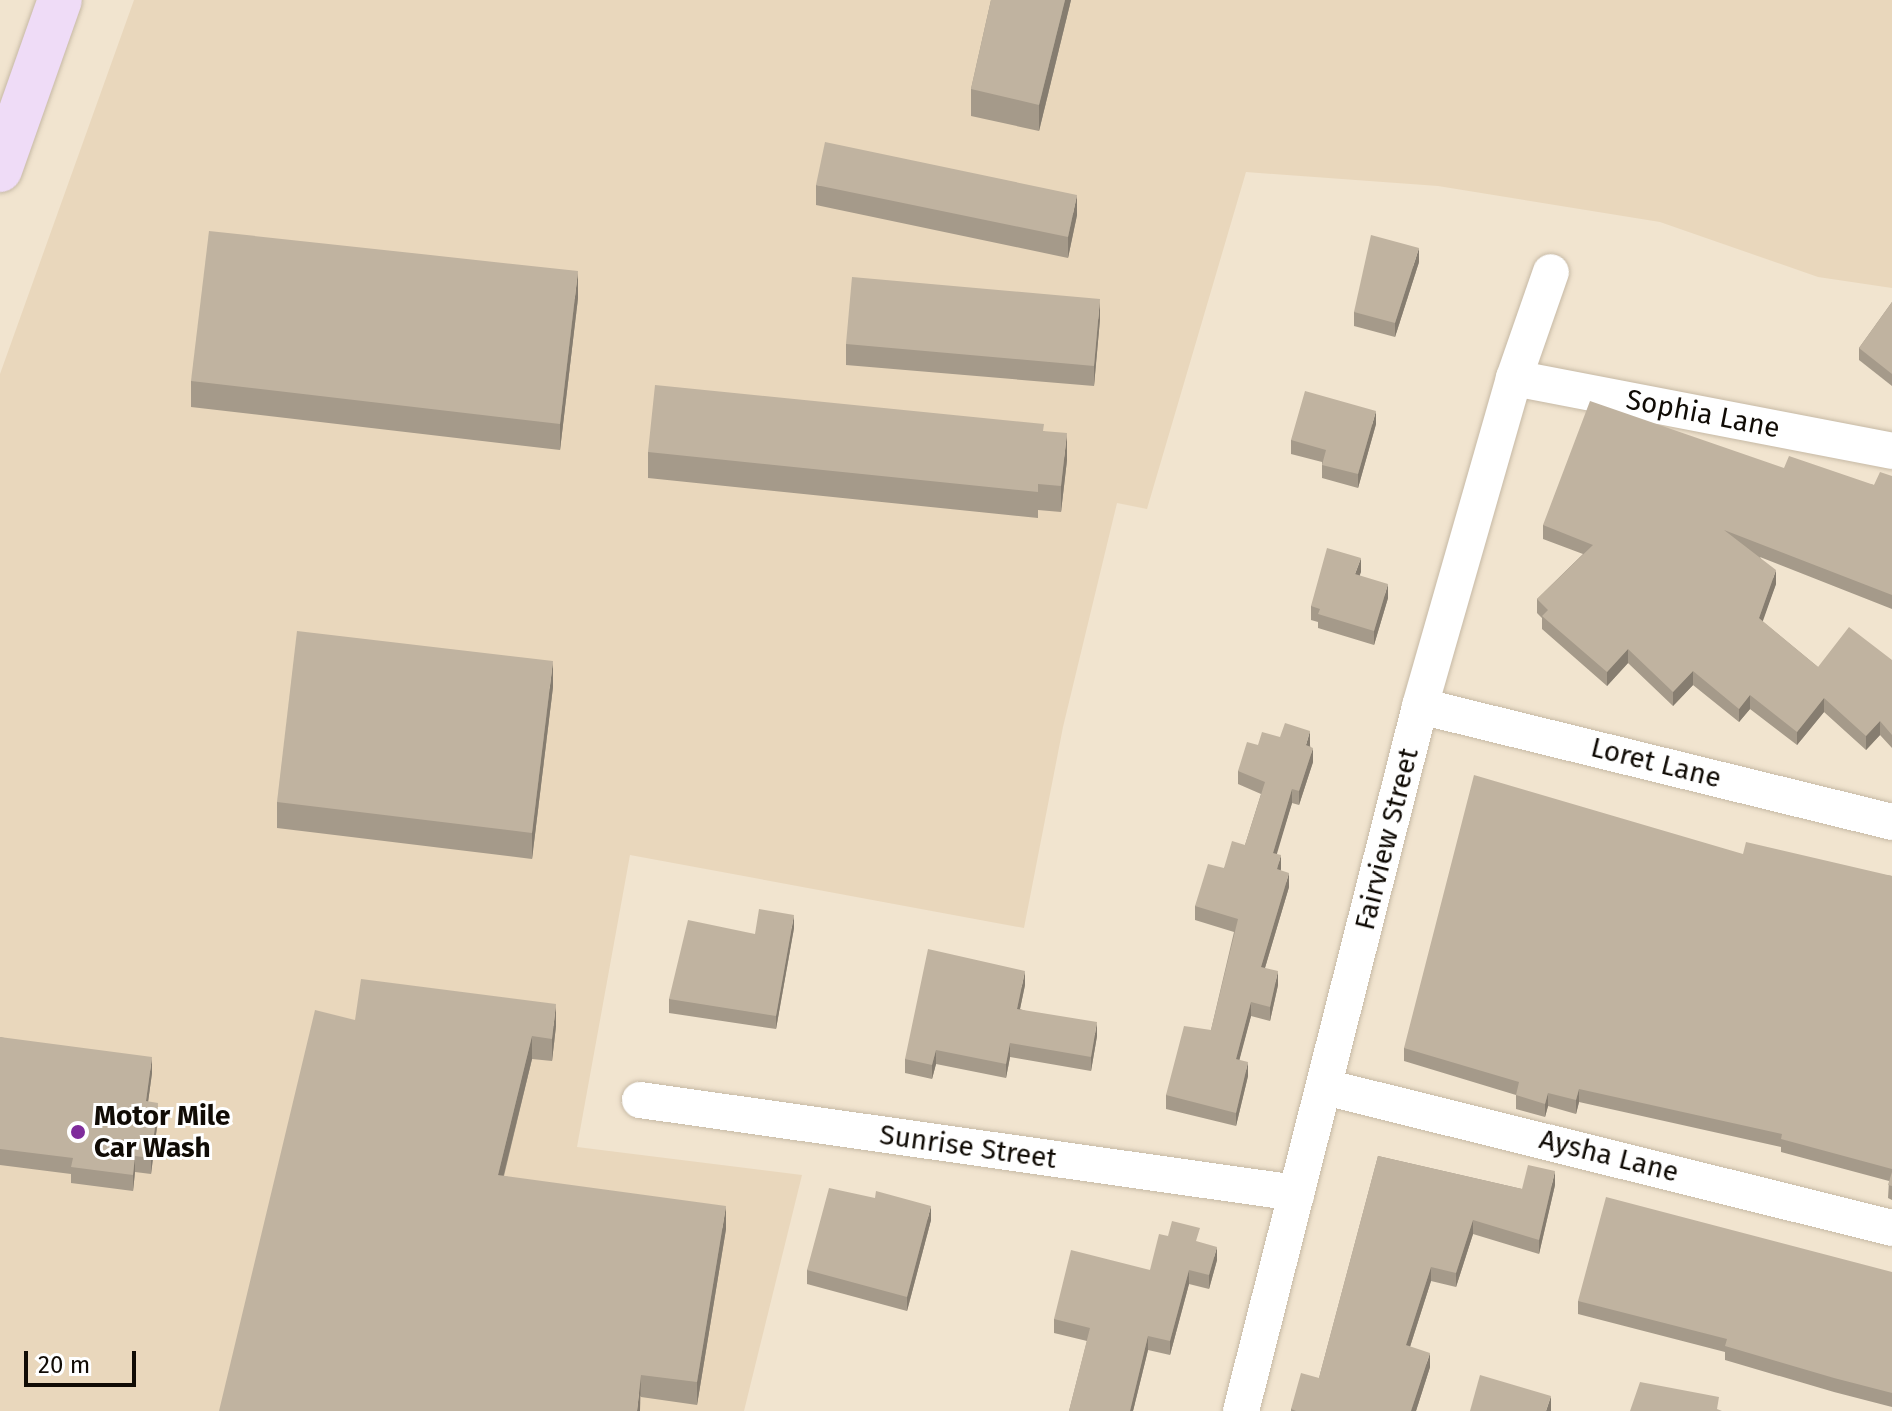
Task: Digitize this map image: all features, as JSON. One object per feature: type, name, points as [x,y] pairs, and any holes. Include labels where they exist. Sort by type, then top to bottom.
[{"type":"main road","points":[[0,170],[60,0]]},
{"type":"street","name":"Fairview Street","points":[[1241,1411],[1420,706],[1514,378],[1551,272]]},
{"type":"street","name":"Sophia Lane","points":[[1514,378],[1892,451]]},
{"type":"street","name":"Loret Lane","points":[[1420,706],[1892,822]]},
{"type":"street","name":"Aysha Lane","points":[[1325,1087],[1892,1228]]},
{"type":"street","name":"Sunrise Street","points":[[640,1100],[1296,1193]]},
{"type":"shaded area","points":[[134,0],[1892,0],[1892,288],[1818,277],[1660,222],[1438,186],[1246,172],[1147,509],[1117,503],[1063,727],[1024,928],[630,855],[577,1147],[802,1175],[744,1411],[0,1411],[0,374]]},
{"type":"building","points":[[991,0],[1065,0],[1039,105],[971,89]]},
{"type":"building","points":[[825,142],[1077,195],[1068,237],[816,185]]},
{"type":"building","points":[[209,231],[578,271],[560,424],[191,381]]},
{"type":"building","points":[[1371,235],[1419,248],[1395,323],[1354,312]]},
{"type":"building","points":[[852,277],[1100,299],[1094,366],[846,344]]},
{"type":"building","points":[[1892,302],[1892,374],[1859,348]]},
{"type":"building","points":[[655,385],[1044,424],[1043,431],[1067,433],[1061,486],[1038,484],[1038,492],[648,452]]},
{"type":"building","points":[[1305,391],[1376,411],[1358,474],[1322,465],[1326,450],[1291,440]]},
{"type":"building","points":[[1590,401],[1784,468],[1789,456],[1874,485],[1880,472],[1892,476],[1892,595],[1724,530],[1776,570],[1759,618],[1818,667],[1849,627],[1892,660],[1892,735],[1880,721],[1866,736],[1824,698],[1797,732],[1750,695],[1739,709],[1693,671],[1673,692],[1628,649],[1607,672],[1542,616],[1548,610],[1537,599],[1593,545],[1543,525]]},
{"type":"building","points":[[1327,548],[1361,558],[1355,574],[1388,584],[1374,631],[1318,614],[1320,609],[1311,606]]},
{"type":"building","points":[[297,631],[553,661],[532,833],[277,802]]},
{"type":"building","points":[[1285,723],[1310,731],[1306,745],[1313,748],[1299,791],[1292,789],[1273,853],[1281,855],[1277,869],[1289,873],[1261,967],[1278,971],[1270,1007],[1251,1002],[1236,1059],[1248,1062],[1236,1113],[1166,1095],[1184,1026],[1211,1030],[1238,919],[1195,906],[1208,864],[1224,868],[1232,841],[1245,845],[1265,782],[1238,771],[1247,742],[1258,745],[1262,732],[1280,737]]},
{"type":"building","points":[[1474,775],[1743,854],[1746,842],[1892,876],[1892,1169],[1781,1139],[1782,1134],[1579,1089],[1576,1100],[1548,1093],[1545,1104],[1516,1095],[1519,1082],[1404,1048]]},
{"type":"building","points":[[759,909],[794,915],[776,1016],[669,999],[688,920],[755,934]]},
{"type":"building","points":[[928,949],[1025,971],[1017,1009],[1097,1022],[1091,1057],[1010,1043],[1006,1064],[936,1050],[932,1065],[905,1059]]},
{"type":"building","points":[[361,979],[556,1004],[552,1039],[532,1036],[498,1175],[726,1206],[697,1382],[641,1375],[637,1411],[219,1411],[315,1010],[355,1020]]},
{"type":"building","points":[[0,1037],[152,1057],[146,1101],[158,1103],[151,1158],[135,1156],[133,1175],[71,1167],[73,1158],[0,1149]]},
{"type":"building","points":[[1378,1156],[1522,1189],[1528,1165],[1555,1171],[1539,1240],[1473,1220],[1456,1273],[1431,1267],[1406,1345],[1430,1353],[1411,1411],[1296,1411],[1291,1409],[1301,1373],[1319,1378]]},
{"type":"building","points":[[829,1188],[875,1198],[876,1191],[931,1206],[907,1297],[807,1270]]},
{"type":"building","points":[[1606,1197],[1892,1272],[1892,1393],[1725,1346],[1727,1339],[1578,1301]]},
{"type":"building","points":[[1172,1221],[1200,1228],[1196,1241],[1217,1247],[1209,1275],[1189,1270],[1170,1341],[1148,1336],[1130,1411],[1069,1411],[1090,1328],[1054,1319],[1071,1250],[1150,1270],[1159,1234],[1168,1236]]},
{"type":"building","points":[[1480,1375],[1551,1396],[1546,1411],[1470,1411]]},
{"type":"building","points":[[1640,1382],[1719,1397],[1717,1409],[1722,1411],[1630,1411]]},
{"type":"place","name":"Motor Mile Car Wash","points":[[78,1132]]}]
